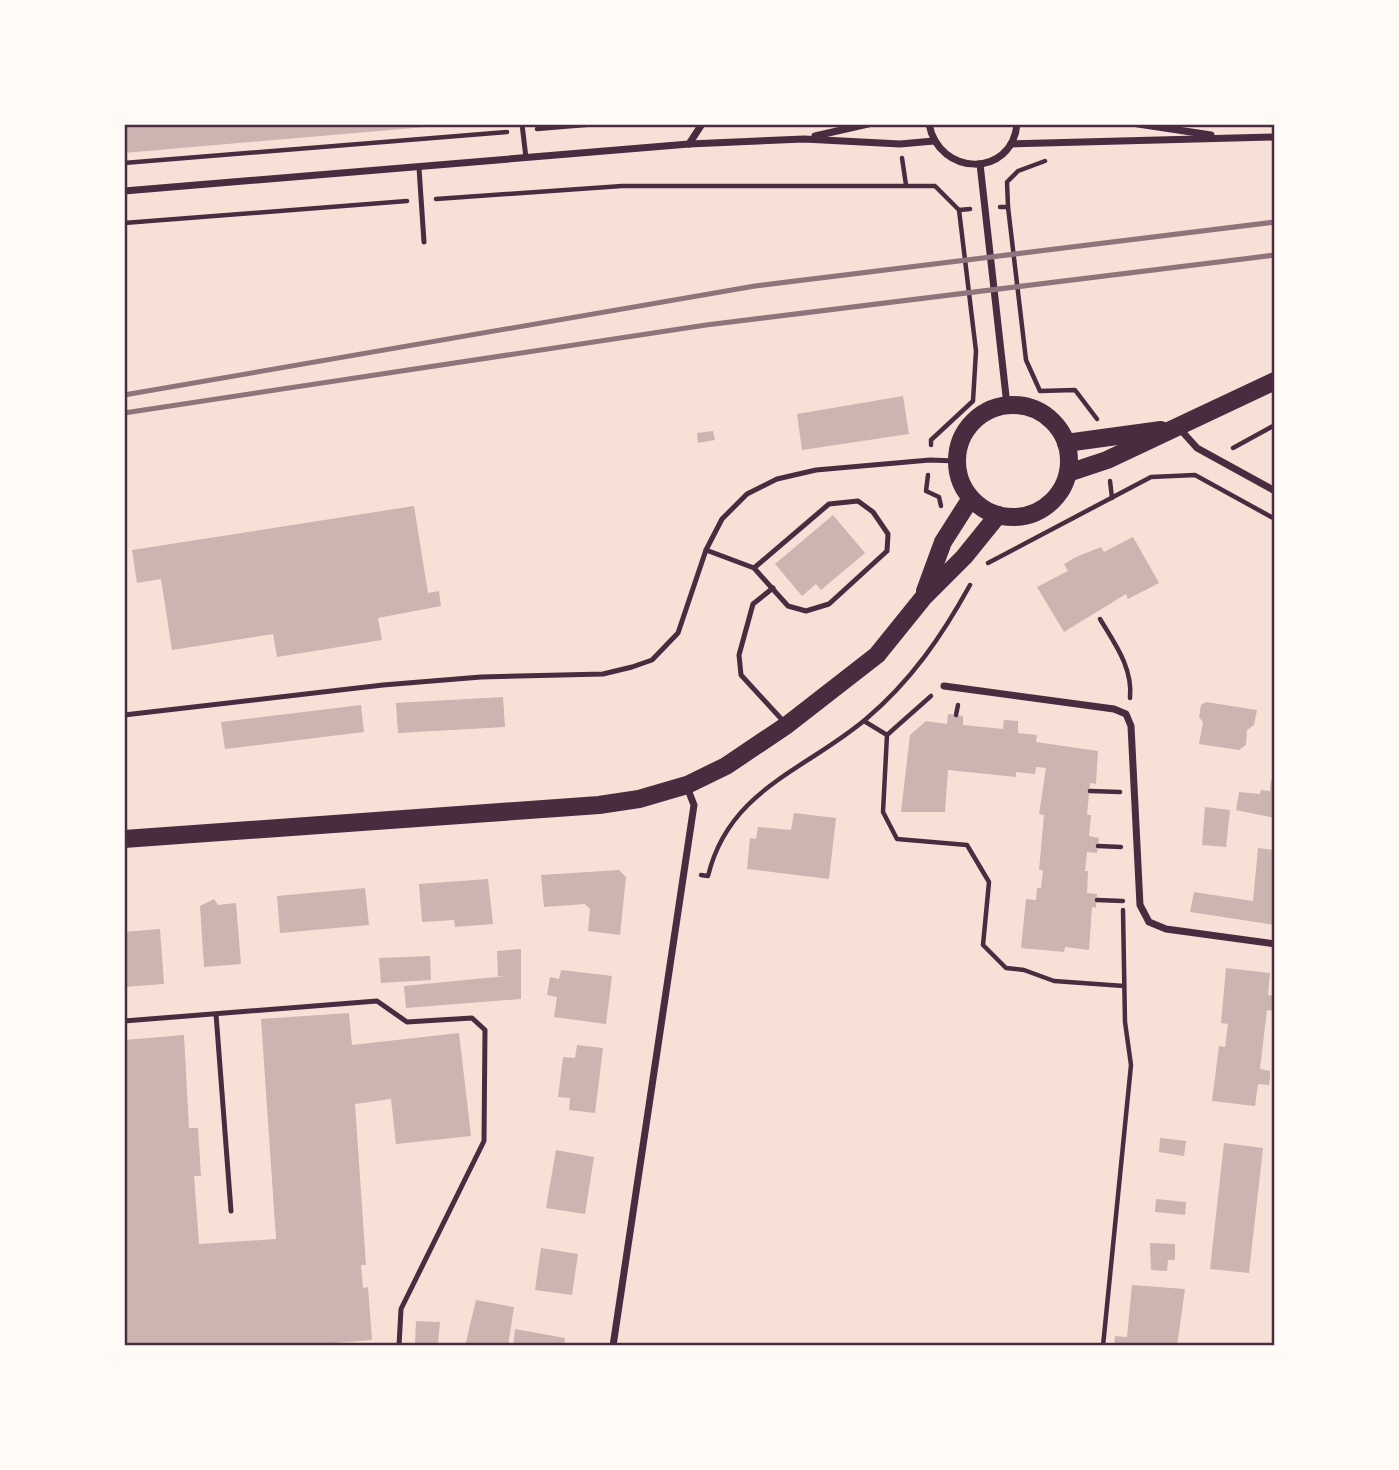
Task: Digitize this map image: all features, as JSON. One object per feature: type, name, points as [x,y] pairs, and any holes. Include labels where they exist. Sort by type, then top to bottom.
[{"type":"main road","points":[[1068,473],[1107,460],[1275,381]]},
{"type":"main road","points":[[1007,405],[1022,406],[1043,414],[1059,429],[1066,443],[1068,473],[1062,490],[1042,509],[1016,518],[998,515],[971,498],[963,487],[957,461],[962,438],[976,419],[1007,405]]},
{"type":"main road","points":[[1066,443],[1105,435],[1178,428]]},
{"type":"main road","points":[[923,598],[943,542],[971,498]]},
{"type":"main road","points":[[124,839],[599,805],[639,799],[687,785],[726,766],[787,725],[877,655],[923,598],[964,557],[998,515]]},
{"type":"street","points":[[688,144],[702,124]]},
{"type":"street","points":[[804,139],[868,124]]},
{"type":"street","points":[[929,124],[934,141],[954,160],[980,164],[992,161],[1011,144],[1017,124]]},
{"type":"street","points":[[1138,124],[1229,138]]},
{"type":"street","points":[[1011,144],[1275,137]]},
{"type":"street","points":[[124,191],[688,144],[804,139],[900,144],[934,141]]},
{"type":"street","points":[[980,164],[1007,405]]},
{"type":"street","points":[[1178,428],[1197,448],[1275,491]]},
{"type":"street","points":[[944,686],[1114,709],[1126,714],[1131,726],[1140,905],[1149,922],[1166,929],[1275,944]]},
{"type":"street","points":[[614,1346],[694,805],[687,785]]},
{"type":"lane","points":[[522,127],[526,158]]},
{"type":"lane","points":[[419,168],[424,242]]},
{"type":"lane","points":[[124,715],[383,685],[481,677],[603,674],[632,667],[653,660],[678,633],[706,550],[722,519],[747,494],[777,478],[816,470],[930,460],[957,461]]},
{"type":"lane","points":[[706,550],[754,568],[788,606],[806,611],[829,604],[887,551],[888,534],[873,512],[858,501],[829,504],[754,568]]},
{"type":"lane","points":[[773,588],[753,604],[740,655],[741,675],[787,725]]},
{"type":"lane","points":[[124,1021],[377,1001],[407,1022],[472,1018],[485,1030],[484,1141],[401,1309],[399,1346]]},
{"type":"lane","points":[[216,1014],[231,1211]]},
{"type":"path","points":[[124,163],[522,127],[597,124]]},
{"type":"path","points":[[1048,143],[1051,159],[1018,171],[1007,182],[1026,360],[1040,391],[1075,390],[1105,435]]},
{"type":"path","points":[[124,223],[622,186],[934,186],[959,210],[976,351]]},
{"type":"path","points":[[959,210],[1008,207]]},
{"type":"path","points":[[1107,460],[1112,498]]},
{"type":"path","points":[[979,568],[1151,477],[1195,475],[1275,519]]},
{"type":"path","points":[[684,873],[708,876],[740,813],[757,794],[864,721],[903,686],[944,633],[973,579]]},
{"type":"path","points":[[1100,619],[1126,664],[1132,683]]},
{"type":"path","points":[[944,686],[887,736],[883,812],[897,839],[967,845],[989,882],[983,945],[1006,968],[1024,970],[1054,981],[1124,986]]},
{"type":"path","points":[[864,721],[887,736]]},
{"type":"path","points":[[1121,779],[1122,806]]},
{"type":"path","points":[[1090,791],[1121,792]]},
{"type":"path","points":[[1122,833],[1122,861]]},
{"type":"path","points":[[1098,846],[1122,847]]},
{"type":"path","points":[[1104,1346],[1131,1065],[1124,986],[1122,888]]},
{"type":"path","points":[[1097,900],[1123,901]]},
{"type":"building","points":[[124,124],[437,124],[437,126],[124,153]]},
{"type":"building","points":[[903,396],[909,434],[802,450],[797,414]]},
{"type":"building","points":[[713,431],[715,440],[698,443],[697,433]]},
{"type":"building","points":[[414,506],[428,593],[439,591],[441,606],[378,618],[382,640],[277,657],[273,634],[172,650],[161,579],[137,583],[132,550]]},
{"type":"building","points":[[833,515],[865,553],[821,590],[816,584],[802,596],[775,564]]},
{"type":"building","points":[[1133,537],[1159,583],[1128,599],[1126,594],[1064,632],[1037,587],[1068,571],[1064,564],[1076,557],[1101,547],[1104,552]]},
{"type":"building","points":[[503,697],[505,727],[398,733],[396,703]]},
{"type":"building","points":[[1206,702],[1257,710],[1254,725],[1247,730],[1246,745],[1239,750],[1199,744],[1203,722],[1199,717],[1201,705]]},
{"type":"building","points":[[361,705],[364,732],[225,749],[221,722]]},
{"type":"building","points":[[948,714],[963,716],[963,725],[1003,729],[1004,720],[1018,721],[1018,733],[1037,735],[1036,742],[1098,751],[1096,784],[1090,783],[1087,815],[1091,815],[1089,836],[1099,838],[1097,853],[1087,852],[1085,871],[1088,871],[1087,893],[1097,894],[1096,908],[1092,907],[1089,950],[1065,947],[1064,952],[1021,948],[1026,899],[1036,900],[1037,888],[1041,888],[1043,870],[1039,870],[1044,815],[1039,814],[1046,768],[1036,767],[1035,774],[1016,772],[1016,777],[948,770],[945,812],[901,812],[910,735],[926,721],[947,724]]},
{"type":"building","points":[[1271,780],[1275,780],[1275,818],[1236,810],[1239,792],[1260,794],[1261,790],[1270,791]]},
{"type":"building","points":[[1205,807],[1230,810],[1226,847],[1202,845]]},
{"type":"building","points":[[794,813],[836,818],[829,879],[747,869],[750,838],[756,839],[758,827],[791,830]]},
{"type":"building","points":[[1258,848],[1275,850],[1275,925],[1190,912],[1194,892],[1253,901]]},
{"type":"building","points":[[619,870],[626,877],[620,935],[588,931],[590,909],[585,904],[544,907],[541,875]]},
{"type":"building","points":[[488,879],[493,924],[455,927],[454,920],[422,922],[419,884]]},
{"type":"building","points":[[365,888],[369,925],[280,933],[277,896]]},
{"type":"building","points":[[214,899],[218,905],[236,903],[241,964],[204,967],[200,906]]},
{"type":"building","points":[[160,929],[164,984],[124,987],[124,932]]},
{"type":"building","points":[[521,949],[521,999],[406,1008],[404,986],[506,976],[498,976],[497,951]]},
{"type":"building","points":[[430,956],[431,980],[381,983],[379,958]]},
{"type":"building","points":[[1226,968],[1270,973],[1268,995],[1275,996],[1275,1011],[1267,1010],[1260,1069],[1270,1071],[1269,1085],[1258,1084],[1255,1106],[1212,1101],[1219,1046],[1225,1047],[1228,1024],[1221,1023]]},
{"type":"building","points":[[561,970],[612,976],[606,1024],[554,1017],[557,997],[547,995],[550,977],[559,979]]},
{"type":"building","points":[[349,1013],[352,1045],[459,1033],[471,1136],[396,1144],[391,1099],[355,1104],[366,1265],[361,1265],[363,1288],[368,1287],[372,1340],[298,1346],[124,1346],[124,1040],[184,1035],[189,1128],[198,1128],[201,1176],[194,1176],[199,1244],[276,1239],[261,1019]]},
{"type":"building","points":[[577,1045],[603,1048],[595,1113],[569,1110],[570,1098],[558,1097],[563,1057],[575,1058]]},
{"type":"building","points":[[1160,1138],[1186,1141],[1184,1156],[1159,1152]]},
{"type":"building","points":[[1224,1143],[1263,1148],[1249,1273],[1210,1269]]},
{"type":"building","points":[[556,1150],[594,1157],[585,1214],[546,1208]]},
{"type":"building","points":[[1156,1199],[1186,1202],[1185,1215],[1155,1212]]},
{"type":"building","points":[[1150,1243],[1175,1244],[1175,1260],[1168,1260],[1167,1271],[1151,1270]]},
{"type":"building","points":[[541,1248],[578,1254],[572,1295],[535,1290]]},
{"type":"building","points":[[1132,1285],[1185,1289],[1177,1346],[1114,1346],[1115,1336],[1127,1337]]},
{"type":"building","points":[[476,1300],[514,1307],[508,1346],[465,1346]]},
{"type":"building","points":[[416,1321],[440,1322],[438,1345],[415,1344]]},
{"type":"building","points":[[515,1329],[565,1338],[564,1346],[513,1346]]},
{"type":"railway","points":[[124,395],[755,286],[1275,222]]},
{"type":"railway","points":[[124,413],[706,325],[1275,255]]}]
